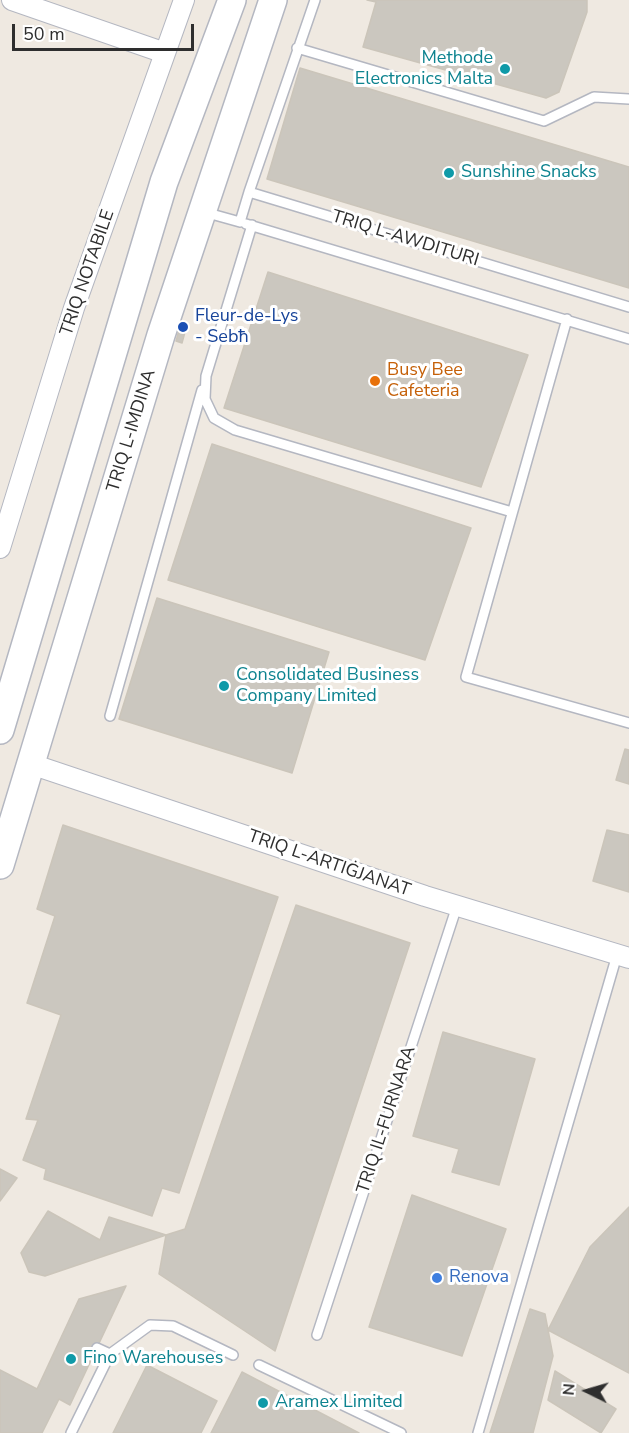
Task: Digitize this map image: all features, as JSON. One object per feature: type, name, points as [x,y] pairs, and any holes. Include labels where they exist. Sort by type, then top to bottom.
[{"type":"main road","points":[[0,730],[165,182],[232,0]]},
{"type":"main road","name":"TRIQ L-IMDINA","points":[[0,865],[161,335],[273,0]]},
{"type":"street","points":[[12,0],[165,53]]},
{"type":"street","name":"TRIQ NOTABILE","points":[[0,548],[5,510],[184,0]]},
{"type":"street","name":"TRIQ L-ARTIĠJANAT","points":[[31,764],[458,906],[623,956]]},
{"type":"lane","points":[[240,222],[315,0]]},
{"type":"lane","points":[[297,48],[544,121],[594,97],[629,99]]},
{"type":"lane","name":"TRIQ L-AWDITURI","points":[[249,192],[629,307]]},
{"type":"lane","points":[[202,212],[629,339]]},
{"type":"lane","points":[[110,716],[206,376],[252,225]]},
{"type":"lane","points":[[567,320],[466,676],[629,723]]},
{"type":"lane","points":[[206,376],[208,409],[224,425],[512,512]]},
{"type":"lane","name":"TRIQ IL-FURNARA","points":[[317,1335],[458,906]]},
{"type":"lane","points":[[478,1433],[623,956]]},
{"type":"lane","points":[[71,1433],[110,1354],[150,1325],[173,1326],[233,1355]]},
{"type":"lane","points":[[97,1348],[110,1354]]},
{"type":"lane","points":[[259,1365],[401,1433]]},
{"type":"building","name":"Methode Electronics Malta","points":[[367,0],[587,0],[587,12],[559,92],[546,98],[363,47],[376,2]]},
{"type":"building","name":"Sunshine Snacks","points":[[300,68],[629,167],[629,288],[267,179]]},
{"type":"building","name":"Busy Bee Cafeteria","points":[[268,272],[528,355],[481,487],[224,408]]},
{"type":"building","points":[[179,330],[185,332],[182,343],[176,341]]},
{"type":"building","points":[[212,444],[471,528],[425,660],[168,580]]},
{"type":"building","name":"Consolidated Business Company Limited","points":[[157,598],[329,652],[292,773],[119,719]]},
{"type":"building","points":[[625,749],[629,750],[629,784],[616,780]]},
{"type":"building","points":[[63,825],[278,897],[179,1193],[162,1188],[152,1216],[44,1179],[46,1169],[23,1160],[38,1120],[26,1119],[61,1015],[27,1003],[55,916],[37,909]]},
{"type":"building","points":[[607,830],[629,835],[629,892],[593,881]]},
{"type":"building","points":[[296,905],[410,943],[275,1351],[159,1274],[166,1235],[185,1229]]},
{"type":"building","points":[[443,1032],[535,1059],[499,1185],[452,1172],[459,1149],[413,1136]]},
{"type":"building","points":[[0,1169],[17,1178],[0,1201]]},
{"type":"building","name":"Renova","points":[[412,1195],[506,1229],[462,1356],[369,1327]]},
{"type":"building","points":[[629,1207],[629,1373],[548,1330],[590,1247]]},
{"type":"building","points":[[48,1211],[100,1240],[109,1217],[166,1235],[45,1276],[29,1272],[21,1253]]},
{"type":"building","name":"Fino Warehouses","points":[[126,1286],[70,1405],[59,1399],[42,1433],[0,1433],[0,1370],[37,1389],[79,1299]]},
{"type":"building","points":[[530,1309],[545,1314],[553,1356],[533,1433],[490,1433]]},
{"type":"building","points":[[147,1365],[217,1401],[201,1433],[113,1433]]},
{"type":"building","points":[[555,1371],[616,1409],[601,1433],[548,1400]]},
{"type":"building","name":"Aramex Limited","points":[[242,1372],[359,1433],[211,1433]]},
{"type":"place","name":"Methode Electronics Malta","points":[[505,69]]},
{"type":"place","name":"Sunshine Snacks","points":[[449,173]]},
{"type":"place","name":"Fleur-de-Lys - Sebħ","points":[[183,327]]},
{"type":"place","name":"Busy Bee Cafeteria","points":[[375,381]]},
{"type":"place","name":"Consolidated Business Company Limited","points":[[224,686]]},
{"type":"place","name":"Renova","points":[[437,1278]]},
{"type":"place","name":"Fino Warehouses","points":[[71,1359]]},
{"type":"place","name":"Aramex Limited","points":[[263,1403]]}]
